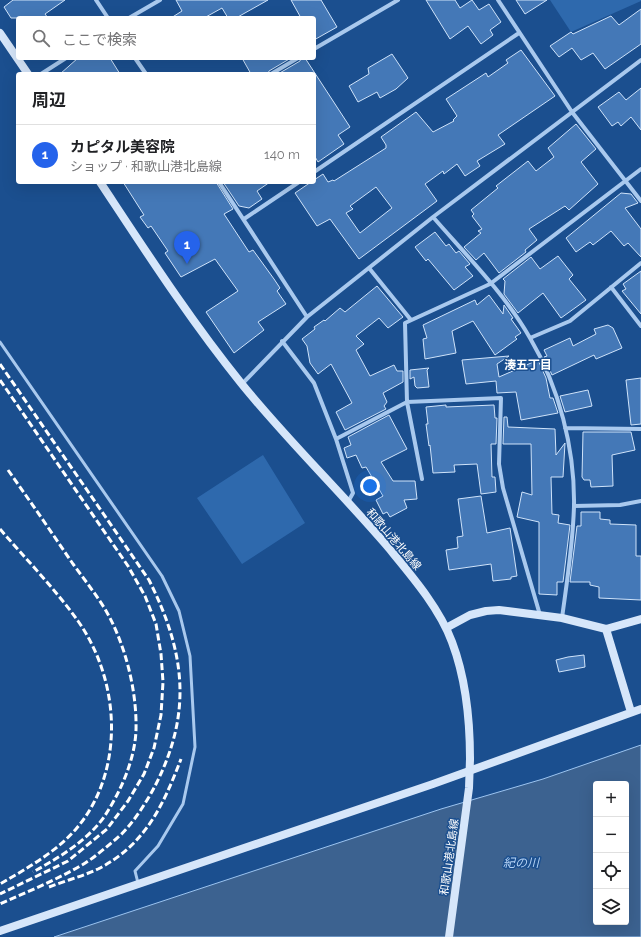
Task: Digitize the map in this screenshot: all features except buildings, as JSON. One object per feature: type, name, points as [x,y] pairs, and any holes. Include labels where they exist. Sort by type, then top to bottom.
[{"type":"street","points":[[96,0],[107,16]]},
{"type":"street","points":[[132,16],[160,0]]},
{"type":"street","points":[[316,48],[398,0]]},
{"type":"street","points":[[498,0],[572,112],[641,200]]},
{"type":"street","points":[[0,33],[16,56]]},
{"type":"street","points":[[316,171],[519,33]]},
{"type":"street","points":[[18,60],[27,72]]},
{"type":"street","points":[[44,72],[63,60]]},
{"type":"street","points":[[136,60],[145,72]]},
{"type":"street","points":[[274,72],[295,60]]},
{"type":"street","points":[[242,384],[282,341],[369,268],[433,217],[641,60]]},
{"type":"street","points":[[422,479],[407,402],[404,323],[490,284],[641,168]]},
{"type":"street","name":"和歌山港北島線","points":[[101,184],[165,280],[242,384],[348,502],[416,581],[446,628],[452,642],[464,684],[470,731],[469,788],[449,937]]},
{"type":"street","points":[[220,184],[308,318]]},
{"type":"street","points":[[244,219],[296,184]]},
{"type":"street","points":[[433,217],[490,284],[530,338],[555,390],[565,428],[571,462],[574,506],[562,618]]},
{"type":"street","points":[[530,338],[570,321],[641,263]]},
{"type":"street","points":[[369,268],[411,320]]},
{"type":"street","points":[[611,287],[641,326]]},
{"type":"street","points":[[282,341],[314,383],[336,439],[353,493],[348,502]]},
{"type":"street","points":[[336,439],[407,402],[501,398],[499,464],[503,488],[540,616]]},
{"type":"street","points":[[565,428],[641,429]]},
{"type":"street","points":[[574,506],[620,505],[641,501]]},
{"type":"street","points":[[446,628],[470,615],[486,611],[499,610],[562,618],[606,629],[641,619]]},
{"type":"street","points":[[606,629],[631,712]]},
{"type":"street","points":[[0,931],[139,885],[426,786],[641,709]]},
{"type":"lane","points":[[0,342],[162,576],[179,611],[190,656],[195,747],[183,804],[158,846],[135,871],[139,885]]},
{"type":"shaded area","points":[[550,0],[641,0],[641,1],[571,32]]},
{"type":"shaded area","points":[[263,455],[305,523],[242,564],[197,498]]},
{"type":"water","name":"紀の川","points":[[641,745],[641,937],[54,937],[441,809],[543,779]]},
{"type":"railway","points":[[0,364],[149,580],[161,606],[170,632],[177,657],[180,682],[179,707],[175,733],[167,759],[155,786],[133,821],[122,834],[86,862],[52,881],[0,904]]},
{"type":"railway","points":[[0,380],[128,566],[145,596],[156,624],[161,654],[163,682],[161,715],[154,748],[144,774],[128,801],[107,829],[68,861],[0,894]]},
{"type":"railway","points":[[8,470],[97,597],[112,622],[124,652],[128,667],[132,683],[136,715],[135,741],[130,764],[116,798],[104,817],[89,834],[71,849],[33,872]]},
{"type":"railway","points":[[0,529],[69,609],[92,645],[103,671],[109,699],[112,726],[110,754],[103,781],[92,806],[76,829],[50,853],[0,884]]},
{"type":"railway","points":[[49,887],[98,869],[128,848],[140,836],[159,808],[181,759]]},
{"type":"place","name":"カピタル美容院","points":[[187,264]]},
{"type":"district","name":"湊五丁目","points":[[528,365]]}]
